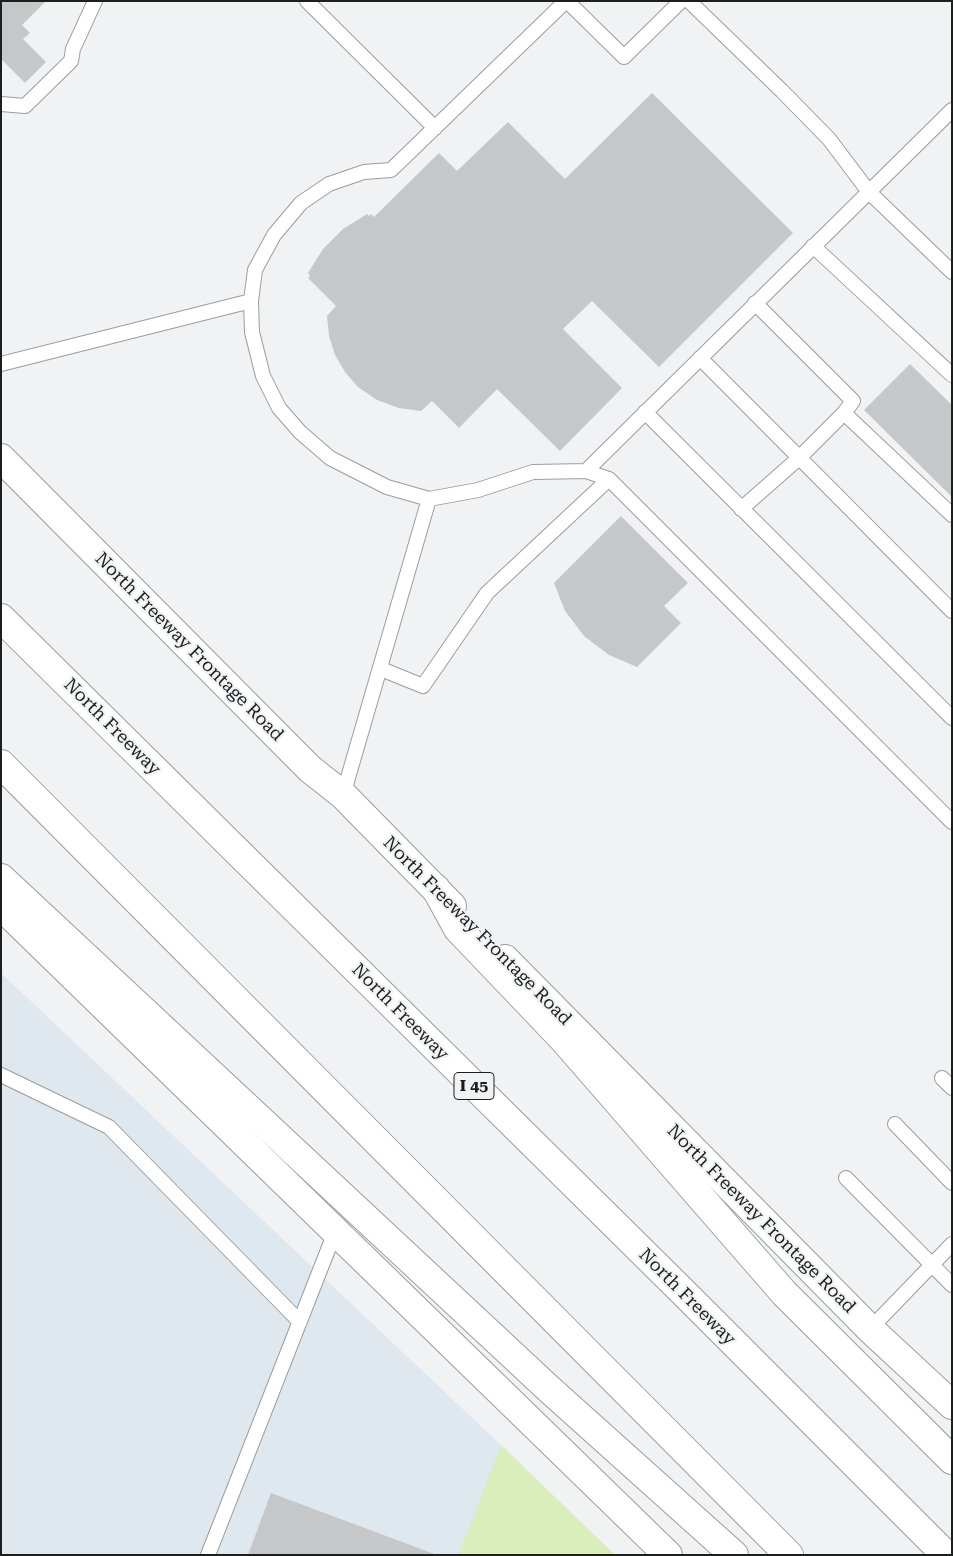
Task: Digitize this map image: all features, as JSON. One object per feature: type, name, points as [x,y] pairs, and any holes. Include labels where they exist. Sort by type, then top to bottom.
[{"type":"main road","name":"North Freeway Frontage Road","points":[[1,458],[310,769],[343,795],[870,1329],[952,1405]]},
{"type":"main road","name":"North Freeway","points":[[1,618],[680,1289],[946,1555]]},
{"type":"main road","points":[[1,764],[789,1555]]},
{"type":"main road","points":[[1,878],[549,1389],[734,1555]]},
{"type":"main road","points":[[436,889],[458,929],[564,1040],[784,1293],[952,1460]]},
{"type":"main road","points":[[1,906],[668,1555]]},
{"type":"lane","points":[[1,104],[25,106],[71,61],[73,50],[95,1]]},
{"type":"lane","points":[[308,1],[435,128]]},
{"type":"lane","points":[[681,1],[624,56],[566,1],[392,170],[364,172],[329,184],[301,203],[274,236],[255,270],[251,301],[252,332],[263,376],[280,408],[300,432],[330,458],[387,487],[429,499],[478,490],[532,472],[586,471],[609,479],[952,822]]},
{"type":"lane","points":[[689,1],[829,139],[869,192],[952,272]]},
{"type":"lane","points":[[586,471],[952,110]]},
{"type":"lane","points":[[813,246],[952,374]]},
{"type":"lane","points":[[1,364],[251,301]]},
{"type":"lane","points":[[741,509],[799,458],[844,413],[853,401],[755,303]]},
{"type":"lane","points":[[700,358],[952,611]]},
{"type":"lane","points":[[645,412],[952,718]]},
{"type":"lane","points":[[844,413],[952,515]]},
{"type":"lane","points":[[381,669],[423,686],[487,593],[609,479]]},
{"type":"lane","points":[[343,795],[429,499]]},
{"type":"lane","points":[[1,1075],[109,1127],[300,1322]]},
{"type":"lane","points":[[895,1124],[952,1183]]},
{"type":"lane","points":[[846,1178],[952,1285]]},
{"type":"lane","points":[[208,1555],[335,1232]]},
{"type":"lane","points":[[870,1329],[952,1244]]},
{"type":"shaded area","points":[[1,973],[501,1445],[615,1555],[1,1555]]},
{"type":"green space","points":[[501,1445],[615,1555],[458,1555]]},
{"type":"building","points":[[1,1],[46,1],[22,25],[30,33],[23,39],[46,62],[25,83],[1,59]]},
{"type":"building","points":[[652,93],[793,233],[659,367],[592,301],[563,329],[622,388],[560,451],[497,389],[459,428],[432,401],[421,411],[399,408],[377,400],[358,387],[345,372],[335,355],[329,336],[327,316],[336,306],[308,278],[310,276],[308,273],[323,249],[343,229],[367,214],[369,216],[371,214],[374,217],[439,153],[457,171],[508,122],[565,179]]},
{"type":"building","points":[[910,364],[952,405],[952,497],[864,410]]},
{"type":"building","points":[[621,516],[688,583],[664,606],[681,623],[637,667],[609,655],[584,636],[565,611],[554,583]]},
{"type":"building","points":[[271,1493],[437,1555],[248,1555]]}]
